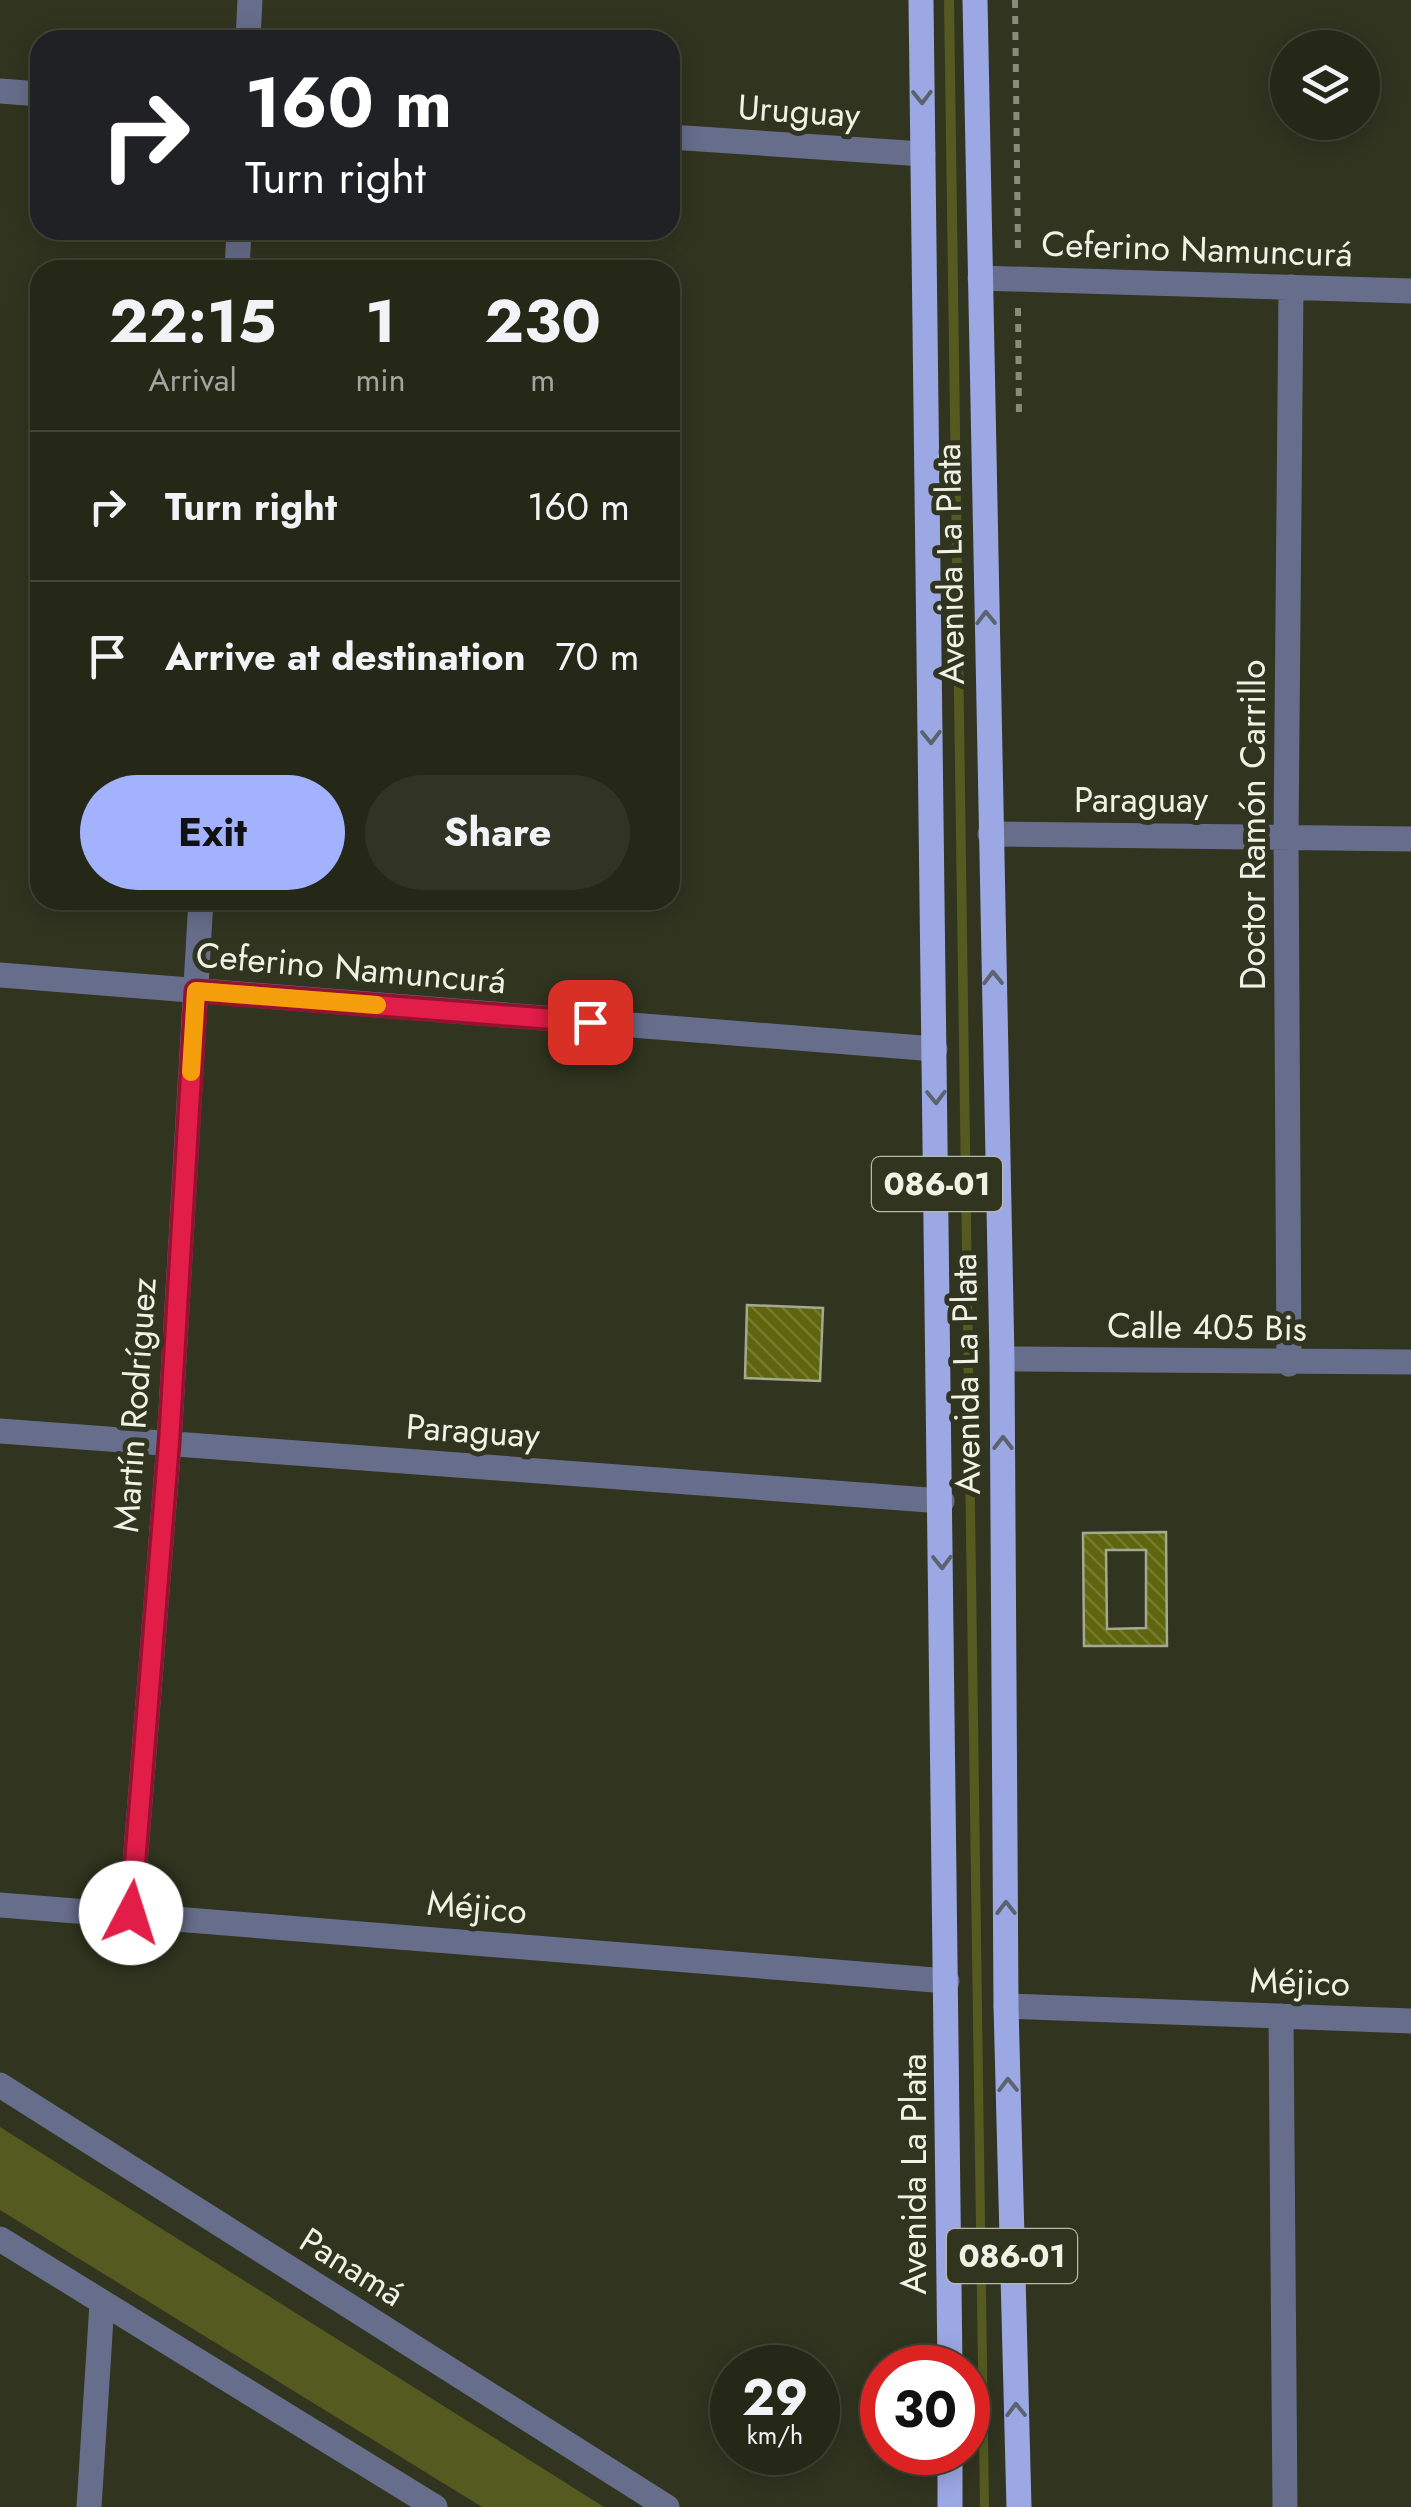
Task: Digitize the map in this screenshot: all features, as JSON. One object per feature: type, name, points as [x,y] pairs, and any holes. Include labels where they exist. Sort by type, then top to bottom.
[{"type":"main road","name":"Avenida La Plata","points":[[921,0],[950,2345]]},
{"type":"main road","name":"Avenida La Plata","points":[[976,0],[1002,1360],[1006,2006],[1018,2507]]},
{"type":"main road","points":[[950,2475],[950,2507]]},
{"type":"street","points":[[248,30],[250,0]]},
{"type":"street","points":[[0,91],[30,93]]},
{"type":"street","name":"Uruguay","points":[[680,139],[923,154]]},
{"type":"street","name":"Ceferino Namuncurá","points":[[980,278],[1411,291]]},
{"type":"street","name":"Doctor Ramón Carrillo","points":[[1290,286],[1286,836],[1290,1364]]},
{"type":"street","name":"Paraguay","points":[[990,834],[1411,839]]},
{"type":"street","name":"Martín Rodríguez","points":[[131,1913],[169,1443],[200,910]]},
{"type":"street","name":"Ceferino Namuncurá","points":[[0,974],[935,1049]]},
{"type":"street","name":"Calle 405 Bis","points":[[1002,1360],[1411,1362]]},
{"type":"street","name":"Paraguay","points":[[0,1431],[942,1501]]},
{"type":"street","name":"Méjico","points":[[0,1904],[948,1981]]},
{"type":"street","name":"Méjico","points":[[1006,2006],[1411,2022]]},
{"type":"street","points":[[1281,2016],[1285,2507]]},
{"type":"street","name":"Panamá","points":[[0,2085],[667,2507]]},
{"type":"street","points":[[0,2239],[435,2507]]},
{"type":"street","points":[[89,2507],[102,2303]]},
{"type":"green space","points":[[944,0],[954,0],[987,2345],[978,2345]]},
{"type":"green space","points":[[0,2127],[604,2507],[482,2507],[0,2210]]},
{"type":"green space","points":[[980,2475],[989,2475],[989,2507],[980,2507]]},
{"type":"building","points":[[747,1305],[823,1308],[820,1381],[745,1378]]},
{"type":"building","points":[[1166,1532],[1167,1646],[1084,1646],[1083,1533]],"holes":[[[1106,1550],[1146,1550],[1146,1628],[1107,1629]]]},
{"type":"slow traffic","points":[[191,1072],[196,991],[377,1005]]},
{"type":"route","points":[[131,1913],[169,1443],[196,991],[590,1022]]}]
